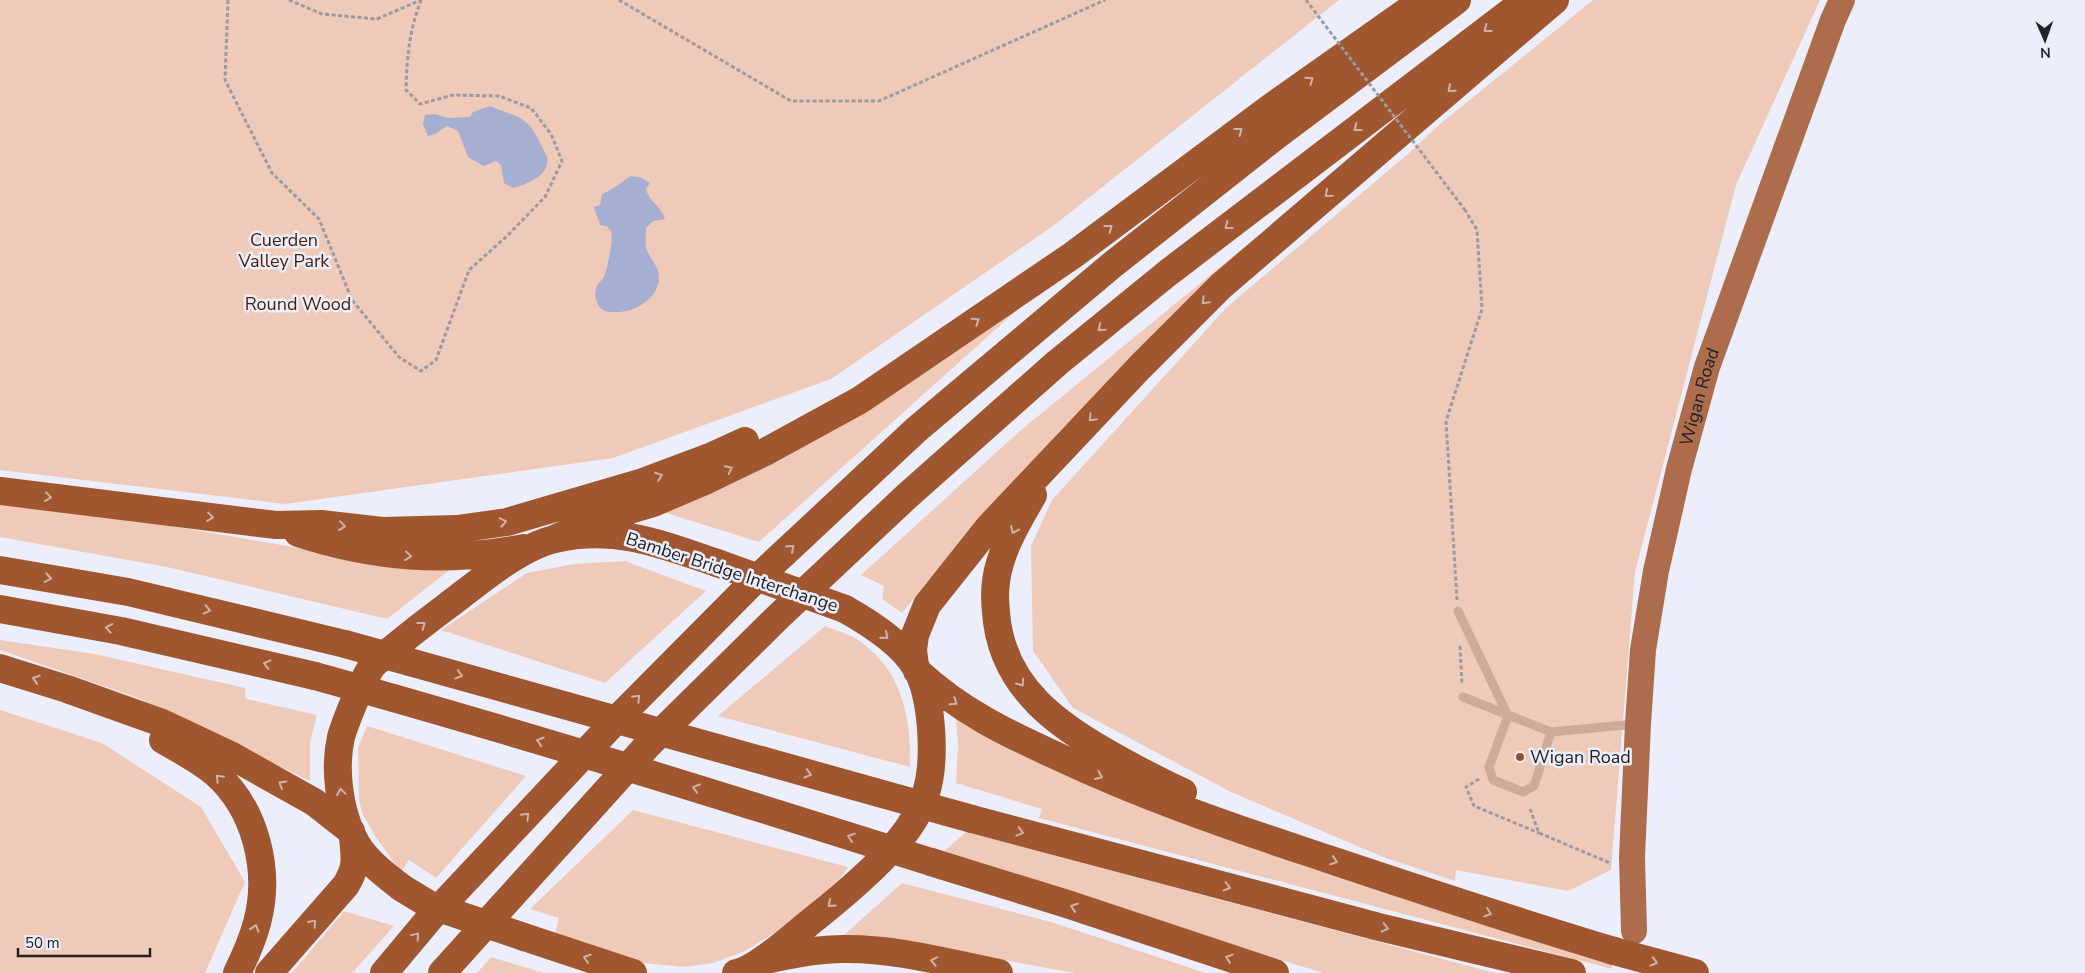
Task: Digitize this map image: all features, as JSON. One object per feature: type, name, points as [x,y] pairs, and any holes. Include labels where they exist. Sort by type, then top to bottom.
[{"type":"highway","points":[[276,525],[334,545],[427,558],[499,553],[544,542],[599,519],[653,503],[707,480],[765,452],[860,400],[1073,254],[1270,108],[1423,0]]},
{"type":"highway","points":[[384,973],[430,918],[620,716],[751,584],[917,429],[1112,265],[1277,135],[1457,0]]},
{"type":"highway","points":[[442,973],[647,746],[779,616],[906,496],[1057,364],[1161,278],[1526,0]]},
{"type":"highway","points":[[1555,0],[1221,286],[1140,367],[989,527],[927,605],[915,635],[913,650],[916,669],[939,692],[958,705],[1014,736],[1105,779],[1204,818],[1503,918],[1695,973]]},
{"type":"highway","points":[[0,491],[276,525],[321,524],[382,531],[456,529],[507,522],[640,483],[712,456],[816,408],[936,349]]},
{"type":"highway","points":[[1055,456],[1015,527],[1000,562],[994,592],[996,623],[1002,649],[1011,668],[1024,688],[1040,705],[1062,724],[1101,750],[1163,783],[1240,816],[1297,849]]},
{"type":"highway","name":"Bamber Bridge Interchange","points":[[633,973],[430,905],[402,888],[366,857],[352,834],[340,793],[339,753],[349,714],[370,669],[414,631],[496,571],[544,542],[590,533],[619,534],[666,546],[845,609],[870,624],[888,638],[916,669],[930,720],[931,766],[926,794],[907,830],[877,863],[838,899],[745,970]]},
{"type":"highway","points":[[0,570],[128,592],[345,644],[972,819],[1370,924],[1572,973]]},
{"type":"highway","points":[[0,609],[121,631],[315,676],[446,712],[1067,904],[1275,973]]},
{"type":"highway","points":[[0,668],[67,689],[162,723],[232,756],[314,802],[352,834],[356,862],[346,885],[269,973]]},
{"type":"highway","points":[[67,689],[186,754],[214,772],[231,790],[241,805],[257,843],[262,895],[257,922],[237,973]]},
{"type":"highway","points":[[745,970],[800,952],[843,948],[886,952],[999,973]]},
{"type":"main road","name":"Wigan Road","points":[[1634,931],[1632,857],[1638,724],[1643,650],[1656,571],[1679,469],[1707,367],[1833,20],[1842,0]]},
{"type":"lane","points":[[1458,612],[1508,716],[1489,767],[1493,780],[1523,792],[1534,786],[1551,732]]},
{"type":"lane","points":[[1463,698],[1551,732],[1638,724]]},
{"type":"path","points":[[228,0],[225,80],[272,173],[318,219],[352,300],[399,357],[421,370],[436,360],[469,270],[545,197],[562,161],[551,134],[530,108],[499,96],[453,95],[420,104],[406,90],[407,56],[412,22],[421,0]]},
{"type":"path","points":[[289,0],[322,14],[377,19],[421,0]]},
{"type":"path","points":[[619,0],[791,101],[879,101],[1105,0]]},
{"type":"path","points":[[1306,0],[1464,210],[1477,230],[1482,309],[1446,421],[1463,698]]},
{"type":"path","points":[[1479,779],[1466,787],[1474,806],[1615,866]]},
{"type":"path","points":[[1530,809],[1539,833]]},
{"type":"green space","name":"Cuerden Valley Park","points":[[0,0],[1339,0],[1053,226],[831,379],[613,458],[285,504],[0,470]]},
{"type":"green space","points":[[1593,0],[1820,0],[1736,185],[1635,572],[1611,870],[1568,891],[1456,870],[1455,881],[1383,857],[1231,792],[1073,708],[1033,651],[1031,546],[1052,500],[1226,308],[1409,153],[1440,124]]},
{"type":"green space","points":[[1281,217],[1062,429],[957,546],[902,613],[882,599],[884,586],[861,575],[1020,431]]},
{"type":"green space","points":[[1034,295],[759,542],[663,512]]},
{"type":"green space","points":[[0,504],[159,524],[311,550],[452,568],[387,619],[167,567],[0,537]]},
{"type":"green space","points":[[625,561],[706,591],[605,683],[441,630],[527,573],[574,564]]},
{"type":"green space","points":[[825,626],[853,637],[869,649],[893,677],[906,711],[909,730],[910,767],[718,716]]},
{"type":"green space","points":[[0,640],[95,654],[245,688],[246,699],[317,715],[310,742],[310,781],[138,698],[0,650]]},
{"type":"green space","points":[[0,710],[102,743],[201,807],[245,882],[205,973],[0,973]]},
{"type":"green space","points":[[956,717],[1612,962],[1612,969],[1039,818],[1042,809],[956,783],[958,745]]},
{"type":"green space","points":[[367,726],[526,776],[436,878],[409,860],[401,872],[375,836],[362,813],[359,799],[358,748]]},
{"type":"green space","points":[[633,810],[848,867],[838,881],[779,930],[745,951],[713,963],[684,967],[644,963],[555,934],[559,918],[530,909]]},
{"type":"green space","points":[[966,832],[1495,973],[1323,973],[941,854]]},
{"type":"green space","points":[[902,883],[1051,922],[1206,973],[1074,973],[956,951],[843,936]]},
{"type":"green space","points":[[344,911],[394,926],[352,973],[292,973]]},
{"type":"green space","points":[[491,957],[544,973],[477,973]]},
{"type":"water","points":[[490,106],[524,120],[538,138],[546,155],[547,163],[541,174],[531,182],[513,188],[504,183],[501,165],[496,161],[484,166],[468,157],[458,131],[447,126],[428,136],[423,124],[425,115],[435,114],[448,118],[470,117],[473,112]]},
{"type":"water","points":[[631,176],[642,178],[650,183],[646,189],[665,219],[653,221],[646,228],[646,248],[657,268],[659,281],[650,298],[639,306],[626,311],[610,312],[603,310],[599,305],[595,292],[604,277],[610,254],[612,235],[606,226],[600,225],[594,207],[600,205],[602,194]]},
{"type":"place","name":"Wigan Road","points":[[1520,757]]},
{"type":"park label","name":"Round Wood","points":[[298,304]]}]
